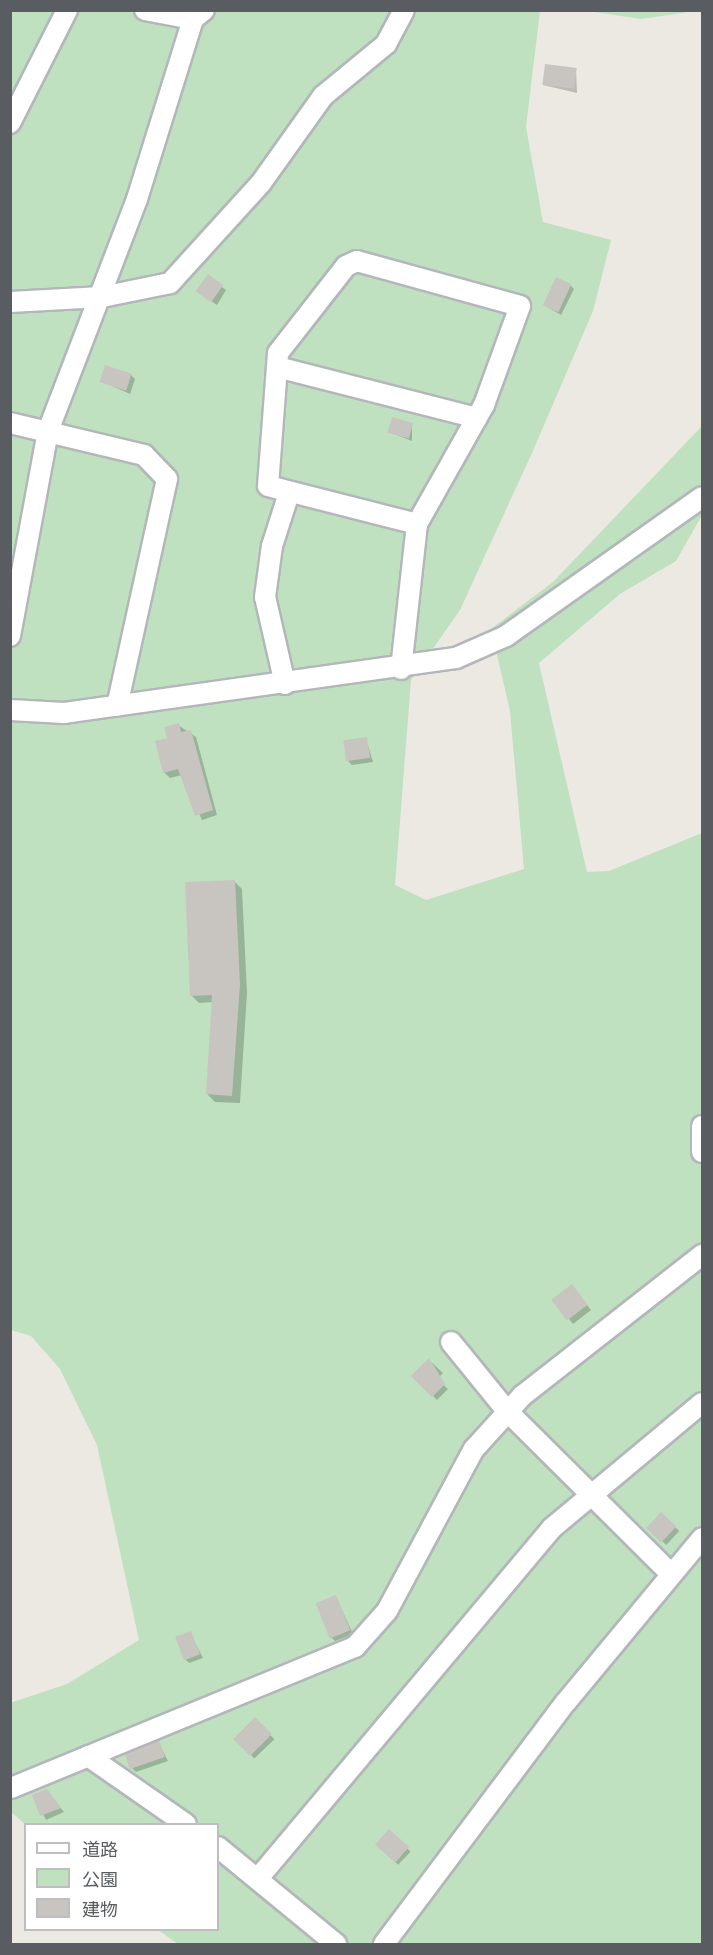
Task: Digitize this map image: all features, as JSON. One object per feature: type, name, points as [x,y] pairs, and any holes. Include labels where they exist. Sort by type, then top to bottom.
[{"type":"street","points":[[10,123],[67,10]]},
{"type":"street","points":[[10,636],[48,431],[102,297],[198,14],[145,10]]},
{"type":"street","points":[[10,302],[102,297],[170,283],[261,183],[322,96],[386,44],[404,10]]},
{"type":"street","points":[[400,669],[417,524],[477,418],[520,306],[366,261],[346,266],[284,342],[277,367],[265,472],[268,486],[417,524]]},
{"type":"street","points":[[277,367],[477,418]]},
{"type":"street","points":[[10,423],[144,455],[167,479],[117,706]]},
{"type":"street","points":[[285,684],[265,597],[272,546],[289,493]]},
{"type":"street","points":[[10,710],[64,713],[400,669],[456,658],[506,636],[702,497]]},
{"type":"street","points":[[702,1126],[702,1152]]},
{"type":"street","points":[[11,1788],[354,1647],[369,1635],[387,1611],[474,1449],[507,1411],[702,1255]]},
{"type":"street","points":[[451,1342],[507,1411],[671,1574]]},
{"type":"street","points":[[260,1876],[552,1528],[702,1403]]},
{"type":"street","points":[[384,1944],[566,1702],[702,1538]]},
{"type":"street","points":[[88,1756],[185,1823]]},
{"type":"street","points":[[219,1848],[260,1876],[336,1944]]},
{"type":"green space","points":[[588,10],[702,10],[641,19],[588,11]]},
{"type":"green space","points":[[11,11],[540,11],[526,127],[543,222],[611,240],[593,311],[532,453],[460,610],[411,680],[395,885],[426,900],[524,869],[510,711],[491,629],[553,582],[702,426],[702,515],[676,561],[620,594],[539,663],[587,872],[609,871],[702,833],[702,1944],[178,1944],[159,1931],[219,1931],[219,1823],[24,1823],[11,1812],[10,1703],[67,1684],[139,1640],[97,1445],[60,1369],[31,1336],[11,1330]]},
{"type":"building","points":[[545,64],[577,68],[574,89],[542,85]]},
{"type":"building","points":[[208,274],[223,285],[211,302],[196,291]]},
{"type":"building","points":[[556,277],[571,284],[558,312],[543,305]]},
{"type":"building","points":[[105,365],[132,374],[126,391],[99,382]]},
{"type":"building","points":[[392,417],[413,423],[409,438],[388,432]]},
{"type":"building","points":[[179,723],[181,732],[191,730],[213,810],[195,816],[178,769],[163,773],[155,741],[167,738],[164,727]]},
{"type":"building","points":[[367,737],[370,758],[346,761],[343,740]]},
{"type":"building","points":[[235,880],[240,984],[232,1096],[206,1094],[212,995],[190,996],[185,882]]},
{"type":"building","points":[[572,1284],[588,1305],[567,1320],[551,1300]]},
{"type":"building","points":[[429,1358],[445,1384],[432,1397],[411,1376]]},
{"type":"building","points":[[661,1512],[676,1526],[661,1542],[646,1528]]},
{"type":"building","points":[[336,1595],[350,1630],[330,1638],[316,1603]]},
{"type":"building","points":[[191,1631],[200,1654],[184,1660],[175,1637]]},
{"type":"building","points":[[255,1717],[272,1734],[250,1756],[233,1739]]},
{"type":"building","points":[[159,1740],[165,1757],[130,1769],[124,1752]]},
{"type":"building","points":[[47,1789],[61,1808],[40,1816],[32,1795]]},
{"type":"building","points":[[389,1829],[409,1847],[395,1863],[375,1845]]}]
